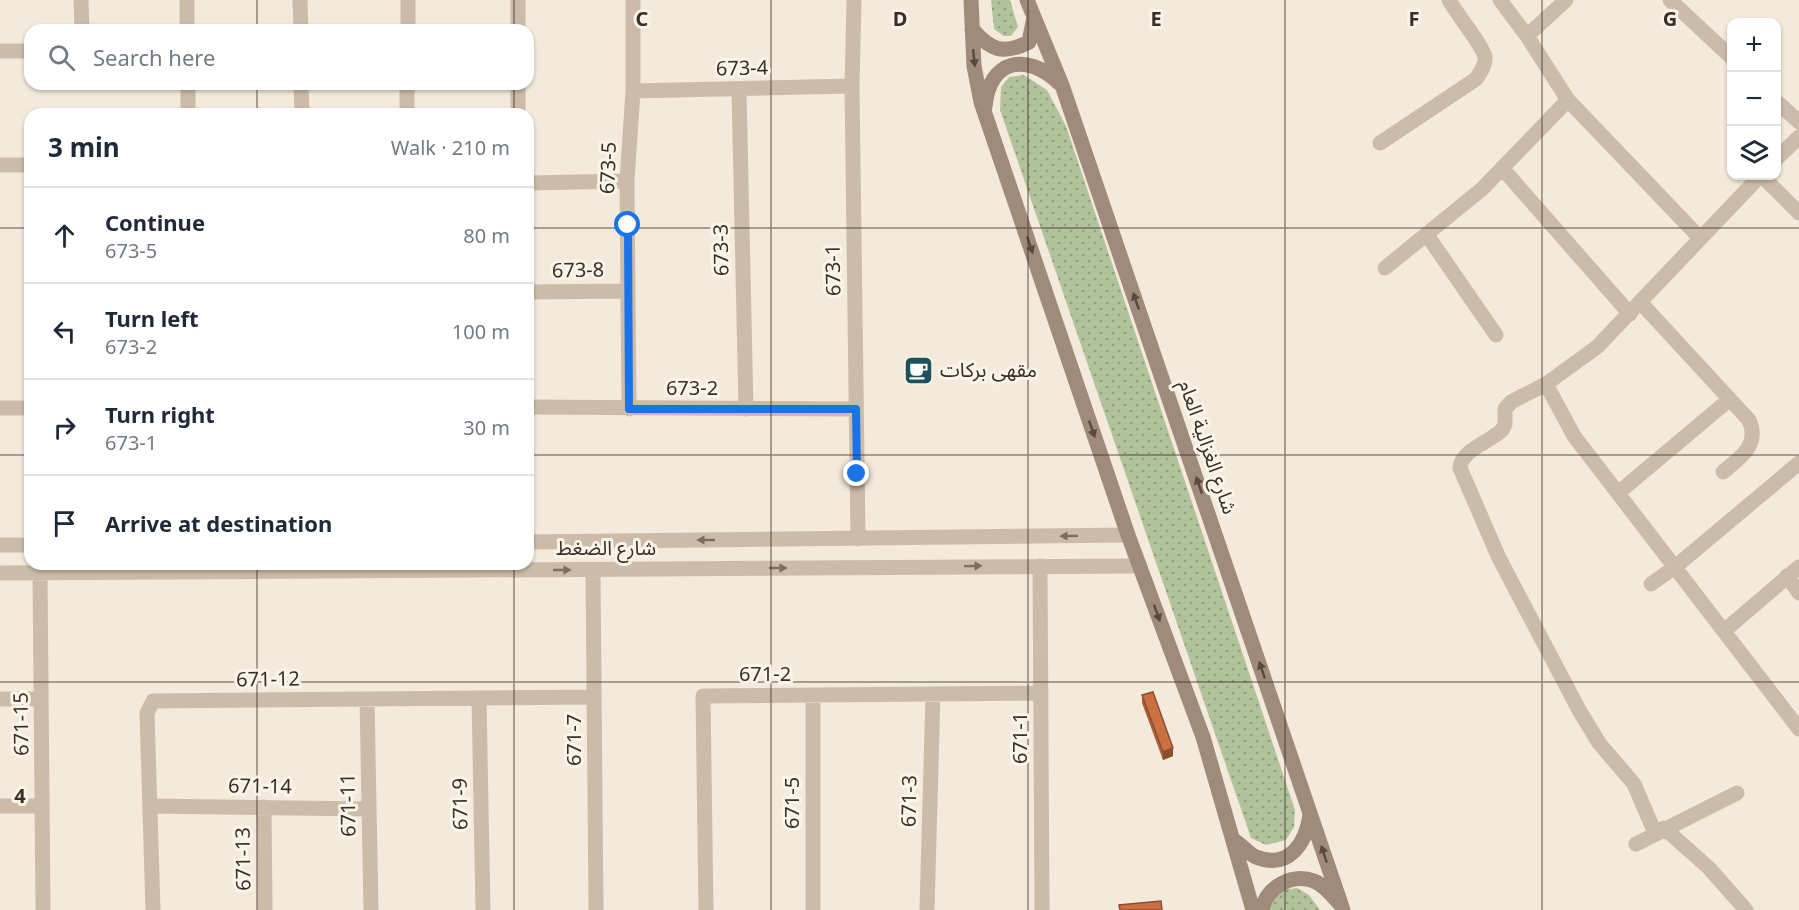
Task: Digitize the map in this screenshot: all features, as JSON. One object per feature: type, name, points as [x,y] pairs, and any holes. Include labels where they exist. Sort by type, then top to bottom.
[{"type":"main road","points":[[971,0],[976,82],[985,113],[1128,535],[1203,737],[1253,910]]},
{"type":"main road","name":"شارع الغزالية العام","points":[[1027,0],[1062,85],[1342,908]]},
{"type":"main road","points":[[972,28],[987,45],[1000,49],[1016,48],[1029,42],[1034,17]]},
{"type":"main road","points":[[985,113],[988,88],[992,79],[1002,70],[1016,64],[1028,63],[1040,67],[1062,85]]},
{"type":"main road","points":[[1233,840],[1255,856],[1278,859],[1293,853],[1302,845],[1307,836],[1311,812]]},
{"type":"main road","points":[[1262,910],[1268,895],[1277,886],[1303,879],[1315,881],[1342,908]]},
{"type":"street","points":[[81,0],[82,24]]},
{"type":"street","points":[[187,0],[187,24]]},
{"type":"street","points":[[300,0],[301,24]]},
{"type":"street","points":[[408,0],[408,24]]},
{"type":"street","points":[[518,0],[518,24]]},
{"type":"street","name":"673-5","points":[[629,409],[627,181],[633,91],[633,0]]},
{"type":"street","name":"673-1","points":[[854,0],[852,86],[858,539]]},
{"type":"street","points":[[1380,143],[1476,79],[1483,67],[1485,58],[1480,48],[1449,0]]},
{"type":"street","points":[[1500,0],[1527,36],[1568,100],[1700,238]]},
{"type":"street","points":[[1527,36],[1566,0]]},
{"type":"street","points":[[1670,0],[1727,54]]},
{"type":"street","points":[[0,51],[24,51]]},
{"type":"street","name":"673-4","points":[[633,91],[852,86]]},
{"type":"street","points":[[188,90],[188,108]]},
{"type":"street","points":[[301,90],[302,108]]},
{"type":"street","points":[[407,90],[407,108]]},
{"type":"street","points":[[518,90],[519,108]]},
{"type":"street","name":"673-3","points":[[739,90],[746,409]]},
{"type":"street","points":[[1385,268],[1482,189],[1568,100]]},
{"type":"street","points":[[1781,106],[1799,122]]},
{"type":"street","points":[[1781,154],[1799,137]]},
{"type":"street","points":[[0,165],[24,165]]},
{"type":"street","points":[[1502,168],[1630,314]]},
{"type":"street","points":[[1746,910],[1709,868],[1660,831],[1634,784],[1599,743],[1579,710],[1499,558],[1460,468],[1460,461],[1465,455],[1502,430],[1505,424],[1505,409],[1511,402],[1546,384],[1597,347],[1757,180]]},
{"type":"street","points":[[1765,180],[1799,213]]},
{"type":"street","points":[[534,183],[627,181]]},
{"type":"street","points":[[1427,235],[1496,335]]},
{"type":"street","name":"673-8","points":[[534,292],[628,291]]},
{"type":"street","points":[[1641,303],[1749,420],[1754,437],[1743,455],[1723,472]]},
{"type":"street","points":[[1546,384],[1574,436],[1799,729]]},
{"type":"street","points":[[1618,493],[1730,399]]},
{"type":"street","name":"673-2","points":[[534,406],[629,409],[856,409]]},
{"type":"street","points":[[0,408],[24,408]]},
{"type":"street","points":[[1651,584],[1796,472]]},
{"type":"street","name":"شارع الضغط","points":[[534,542],[1128,535]]},
{"type":"street","points":[[749,540],[749,568]]},
{"type":"street","points":[[6,573],[6,545],[24,545]]},
{"type":"street","name":"671-1","points":[[1040,566],[1042,910]]},
{"type":"street","name":"شارع الضغط","points":[[6,573],[1140,566]]},
{"type":"street","name":"671-7","points":[[593,570],[596,910]]},
{"type":"street","points":[[1724,631],[1793,571],[1799,593]]},
{"type":"street","name":"671-15","points":[[40,573],[44,910]]},
{"type":"street","name":"671-2","points":[[706,910],[703,696],[1041,693]]},
{"type":"street","name":"671-3","points":[[927,910],[933,694]]},
{"type":"street","name":"671-5","points":[[813,695],[813,910]]},
{"type":"street","name":"671-12","points":[[153,910],[147,714],[153,701],[594,697]]},
{"type":"street","name":"671-9","points":[[479,698],[483,910]]},
{"type":"street","points":[[0,699],[41,699]]},
{"type":"street","name":"671-11","points":[[367,699],[370,910]]},
{"type":"street","points":[[1636,844],[1737,793]]},
{"type":"street","points":[[0,806],[42,806]]},
{"type":"street","name":"671-14","points":[[150,806],[369,809]]},
{"type":"street","name":"671-13","points":[[264,807],[265,910]]},
{"type":"green space","points":[[991,0],[1010,0],[1018,27],[1011,36],[1004,36],[994,29]]},
{"type":"green space","points":[[1024,75],[1047,90],[1066,126],[1295,810],[1294,827],[1286,840],[1266,845],[1251,838],[1000,110],[1001,87],[1009,77]]},
{"type":"green space","points":[[1297,888],[1309,895],[1320,910],[1265,910],[1275,891]]},
{"type":"building","points":[[1153,692],[1173,748],[1163,752],[1142,695]]},
{"type":"building","points":[[1161,901],[1162,910],[1120,910],[1119,905]]},
{"type":"place","name":"مقهى بركات","points":[[919,370]]},
{"type":"route","points":[[628,225],[629,409],[856,409],[857,474]]}]
